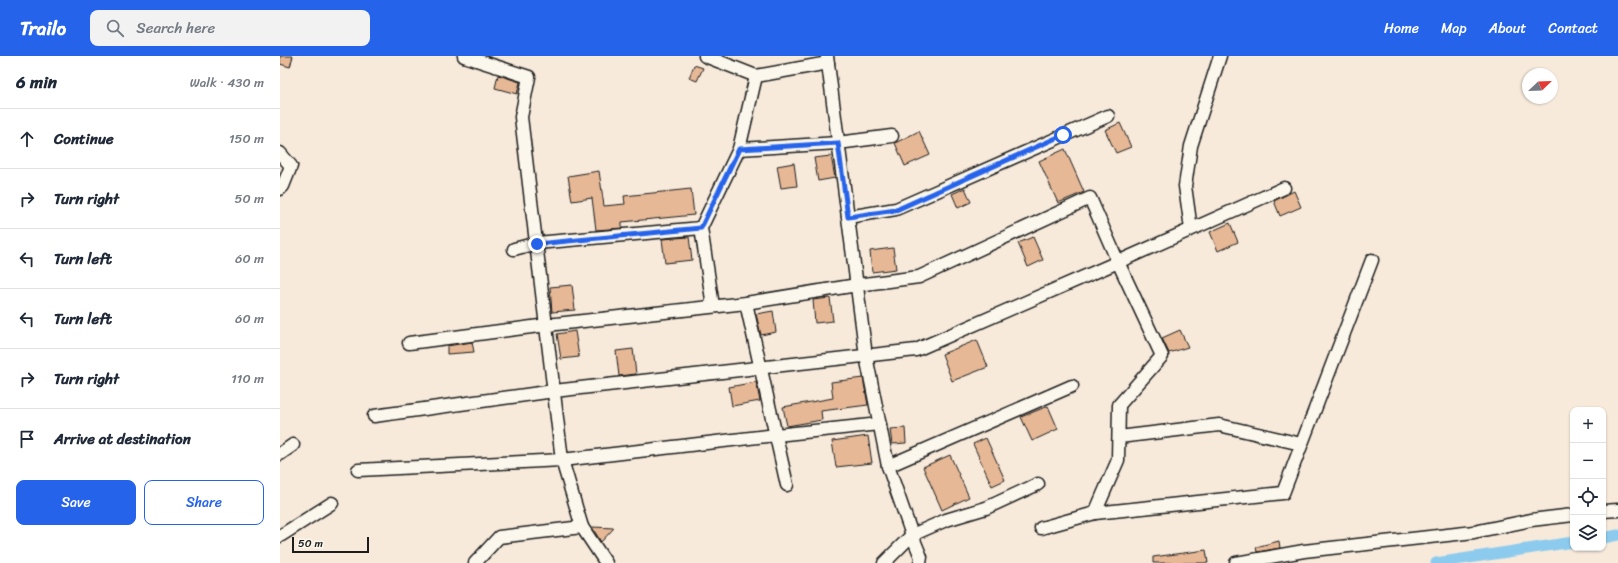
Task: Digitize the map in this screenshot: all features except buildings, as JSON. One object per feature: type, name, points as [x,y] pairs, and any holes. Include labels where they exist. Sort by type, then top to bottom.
[{"type":"street","points":[[464,56],[529,76],[521,117],[562,460],[582,527],[606,563]]},
{"type":"street","points":[[705,56],[756,76],[828,60],[866,356],[888,466],[921,557],[920,563]]},
{"type":"street","points":[[1191,229],[1185,186],[1191,146],[1220,56]]},
{"type":"street","points":[[713,306],[701,228],[739,149],[756,76]]},
{"type":"street","points":[[848,217],[896,210],[1108,116]]},
{"type":"street","points":[[739,149],[838,143],[892,136]]},
{"type":"street","points":[[280,153],[291,166],[283,186],[280,189]]},
{"type":"street","points":[[374,416],[554,392],[916,350],[1284,188]]},
{"type":"street","points":[[409,343],[547,325],[746,303],[857,285],[919,277],[1090,198],[1162,356],[1119,405],[1118,460],[1095,512]]},
{"type":"street","points":[[514,249],[537,244],[701,228]]},
{"type":"street","points":[[1042,528],[1095,512],[1283,493],[1372,260]]},
{"type":"street","points":[[746,303],[787,485]]},
{"type":"street","points":[[888,466],[1072,386]]},
{"type":"street","points":[[358,470],[562,460],[880,424]]},
{"type":"street","points":[[1119,437],[1219,425],[1302,444]]},
{"type":"street","points":[[280,454],[293,445]]},
{"type":"street","points":[[884,563],[912,535],[946,520],[986,508],[1038,484]]},
{"type":"street","points":[[280,536],[332,503]]},
{"type":"street","points":[[1606,511],[1618,510]]},
{"type":"street","points":[[1236,563],[1304,551],[1474,532],[1531,520],[1570,515]]},
{"type":"street","points":[[475,563],[499,537],[582,527]]},
{"type":"waterway","points":[[1606,537],[1618,535]]},
{"type":"waterway","points":[[1436,563],[1570,542]]},
{"type":"route","points":[[537,244],[701,228],[739,149],[838,143],[848,217],[896,210],[1063,135]]}]
